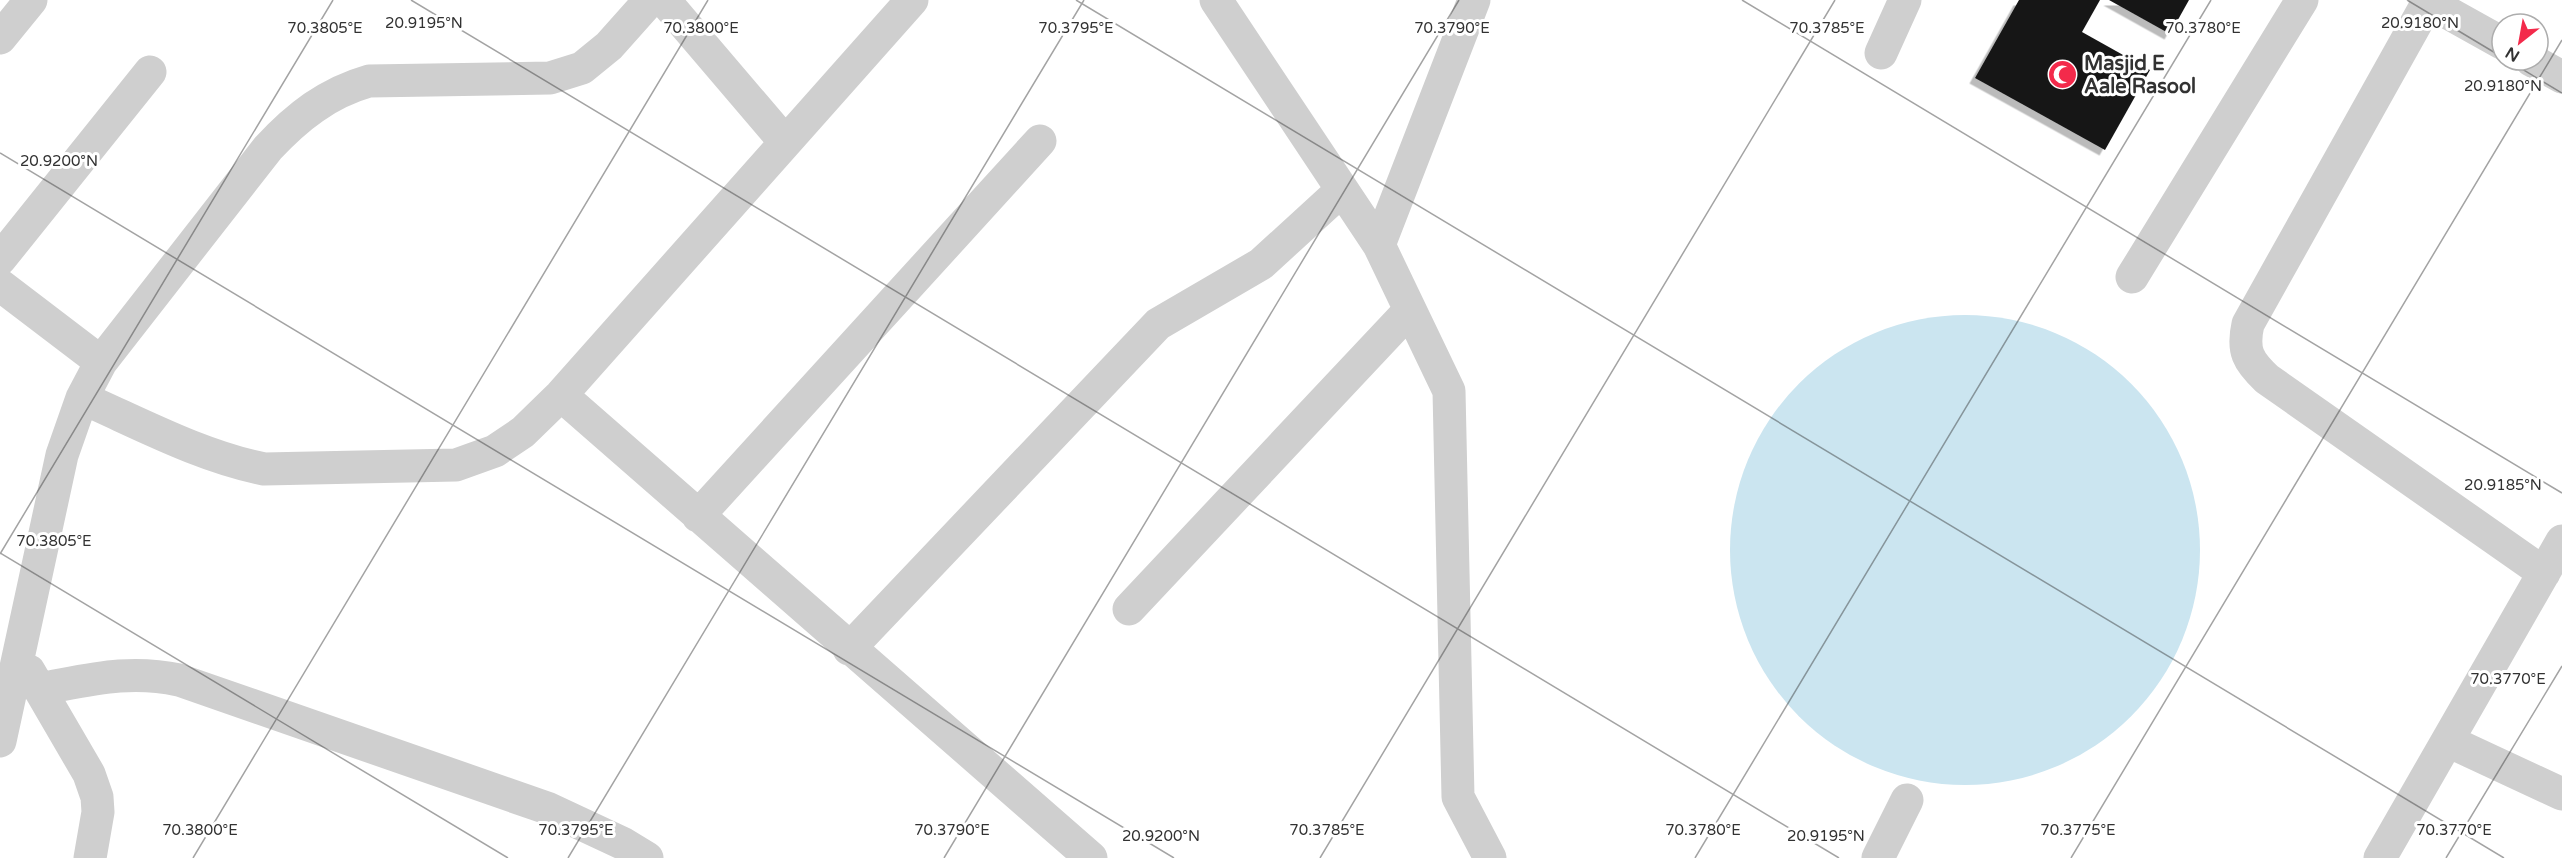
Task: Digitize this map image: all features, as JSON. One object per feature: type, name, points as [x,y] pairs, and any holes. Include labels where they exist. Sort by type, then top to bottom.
[{"type":"street","points":[[0,38],[31,0]]},
{"type":"street","points":[[0,741],[62,455],[82,398],[101,362],[268,148],[290,125],[321,102],[344,88],[369,81],[550,78],[582,68],[600,53],[650,0]]},
{"type":"street","points":[[664,0],[785,142]]},
{"type":"street","points":[[82,398],[207,452],[236,463],[264,469],[456,465],[495,451],[523,432],[561,395],[912,0]]},
{"type":"street","points":[[1216,0],[1378,245],[1449,391],[1458,797],[1490,858]]},
{"type":"street","points":[[1378,245],[1474,0]]},
{"type":"street","points":[[1881,53],[1905,0]]},
{"type":"street","points":[[2132,277],[2302,0]]},
{"type":"street","points":[[2490,36],[2427,1],[2248,324],[2244,340],[2250,363],[2267,379],[2544,573]]},
{"type":"street","points":[[0,259],[150,72]]},
{"type":"street","points":[[698,516],[1040,141]]},
{"type":"street","points":[[849,649],[1158,324],[1261,264],[1342,190]]},
{"type":"street","points":[[0,285],[101,362]]},
{"type":"street","points":[[1129,609],[1410,310]]},
{"type":"street","points":[[561,395],[849,649],[1091,858]]},
{"type":"street","points":[[2380,858],[2562,541]]},
{"type":"street","points":[[18,653],[89,774],[98,796],[98,812],[90,858]]},
{"type":"street","points":[[39,689],[121,674],[153,675],[179,680],[547,808],[624,844],[647,858]]},
{"type":"street","points":[[2448,741],[2562,794]]},
{"type":"street","points":[[1878,858],[1907,800]]},
{"type":"water","points":[[1965,315],[2011,319],[2055,332],[2096,354],[2131,384],[2161,419],[2183,460],[2196,504],[2200,550],[2196,596],[2183,640],[2161,681],[2131,716],[2096,746],[2055,768],[2011,781],[1965,785],[1919,781],[1875,768],[1834,746],[1799,716],[1769,681],[1747,640],[1734,596],[1730,550],[1734,504],[1747,460],[1769,419],[1799,384],[1834,354],[1875,332],[1919,319]]},
{"type":"building","name":"Masjid E Aale Rasool","points":[[2019,0],[2100,0],[2082,32],[2150,70],[2105,150],[1975,78]]},
{"type":"building","name":"Masjid E Aale Rasool","points":[[2109,0],[2189,0],[2170,34]]},
{"type":"place","name":"Masjid E Aale Rasool","points":[[2063,74]]}]
